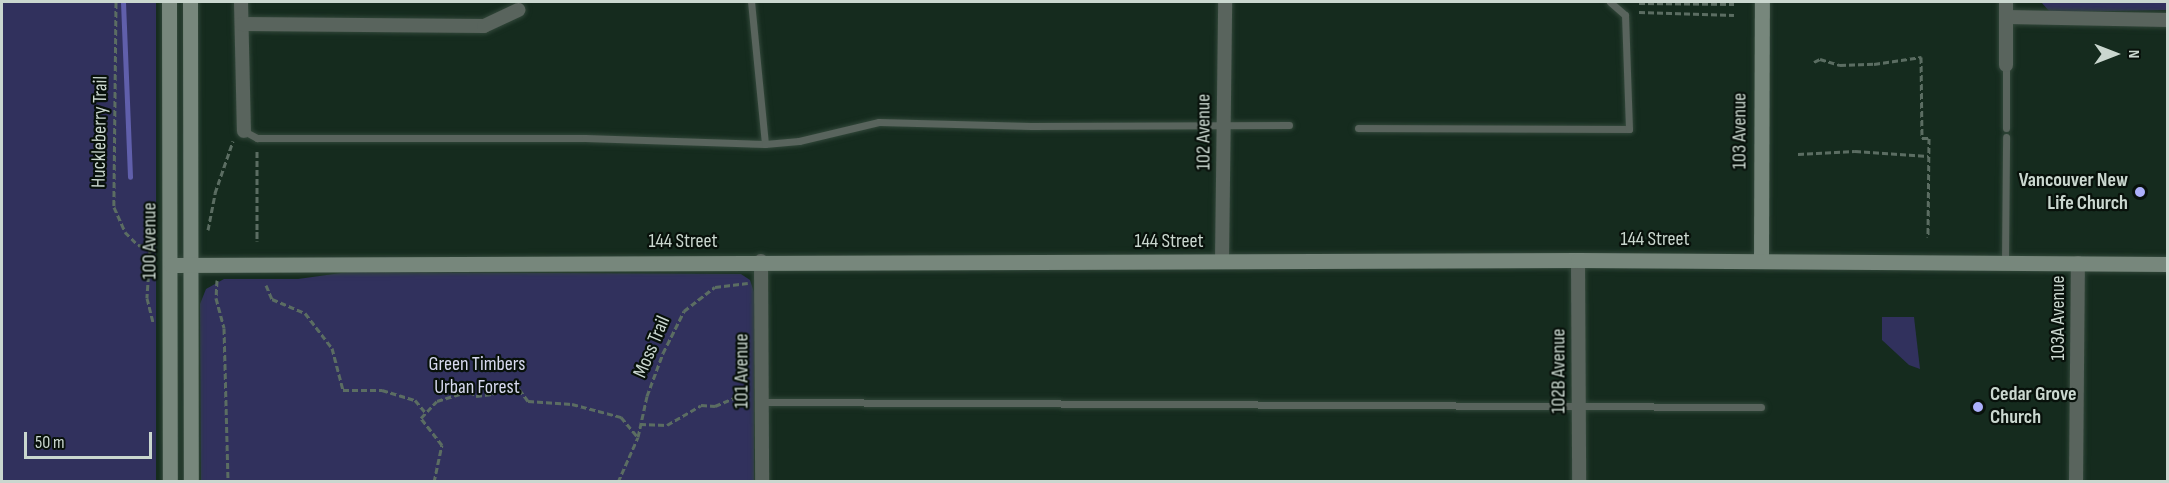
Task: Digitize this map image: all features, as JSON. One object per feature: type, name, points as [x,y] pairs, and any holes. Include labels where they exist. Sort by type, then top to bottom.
[{"type":"main road","name":"100 Avenue","points":[[169,2],[170,482]]},
{"type":"main road","name":"100 Avenue","points":[[190,2],[191,482]]},
{"type":"main road","name":"103 Avenue","points":[[1761,260],[1762,2]]},
{"type":"main road","name":"144 Street","points":[[171,265],[761,261],[1578,260],[2168,264]]},
{"type":"street","points":[[239,131],[241,2]]},
{"type":"street","name":"102 Avenue","points":[[1222,262],[1225,2]]},
{"type":"street","points":[[2006,2],[2006,65]]},
{"type":"street","points":[[242,24],[484,26],[519,10]]},
{"type":"street","points":[[2007,17],[2168,20]]},
{"type":"street","name":"102B Avenue","points":[[1578,260],[1579,482]]},
{"type":"street","name":"101 Avenue","points":[[761,261],[762,482]]},
{"type":"street","name":"103A Avenue","points":[[2076,482],[2078,263]]},
{"type":"lane","points":[[751,2],[765,144]]},
{"type":"lane","points":[[1358,128],[1629,129],[1625,15],[1610,2]]},
{"type":"lane","points":[[2006,65],[2006,128]]},
{"type":"lane","points":[[239,131],[257,138],[585,138],[765,144],[799,141],[879,122],[1289,125]]},
{"type":"lane","points":[[2005,263],[2006,137]]},
{"type":"lane","points":[[762,402],[1761,407]]},
{"type":"path","name":"Huckleberry Trail","points":[[116,2],[114,207],[124,232],[148,248]]},
{"type":"path","points":[[1639,3],[1734,4]]},
{"type":"path","points":[[1638,12],[1734,15]]},
{"type":"path","points":[[1814,62],[1820,59],[1840,65],[1874,64],[1921,57],[1922,138],[1929,138],[1928,237]]},
{"type":"path","points":[[208,238],[213,201],[239,131]]},
{"type":"path","points":[[257,151],[257,241]]},
{"type":"path","points":[[1798,154],[1855,151],[1928,156]]},
{"type":"path","points":[[217,280],[216,298],[224,328],[228,482]]},
{"type":"path","name":"Moss Trail","points":[[618,482],[638,437],[663,353],[684,311],[715,287],[754,283]]},
{"type":"path","points":[[267,285],[272,299],[305,313],[332,348],[343,390],[382,390],[415,400],[425,412]]},
{"type":"path","points":[[207,298],[216,298]]},
{"type":"path","points":[[434,482],[442,445],[421,422],[425,412],[437,401],[469,391],[476,396],[492,394],[501,388],[519,389],[528,401],[572,404],[621,417],[638,437]]},
{"type":"path","points":[[640,424],[667,425],[701,405],[716,406],[734,398],[762,402]]},
{"type":"green space","points":[[2,2],[156,2],[156,481],[2,481]]},
{"type":"green space","points":[[2041,2],[2167,2],[2167,10],[2050,12]]},
{"type":"green space","name":"Green Timbers Urban Forest","points":[[348,272],[741,274],[750,280],[754,292],[754,481],[201,481],[200,304],[206,289],[224,279],[298,279]]},
{"type":"green space","points":[[1882,317],[1914,317],[1920,369],[1909,365],[1882,340]]},
{"type":"waterway","points":[[123,2],[130,177]]},
{"type":"place","name":"Vancouver New Life Church","points":[[2140,192]]},
{"type":"place","name":"Cedar Grove Church","points":[[1978,407]]}]
